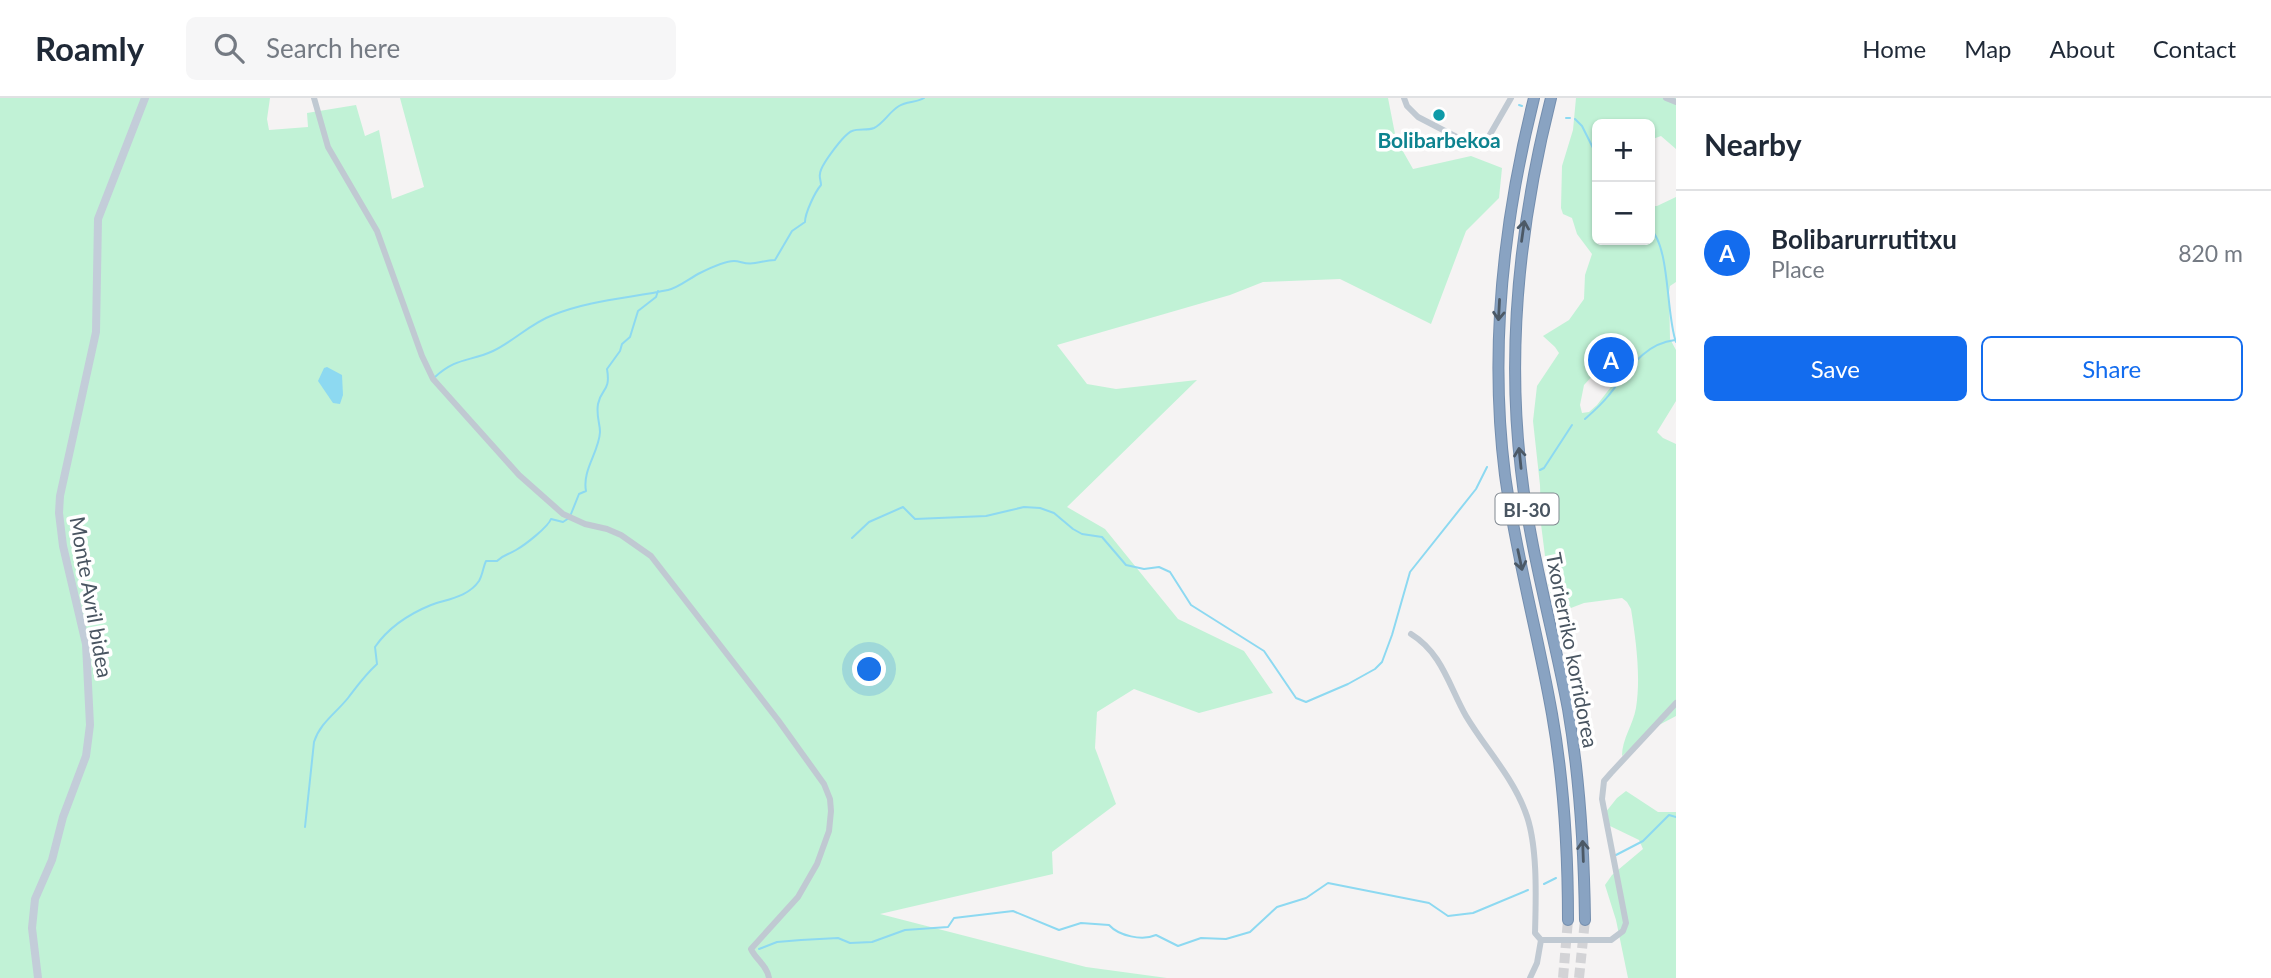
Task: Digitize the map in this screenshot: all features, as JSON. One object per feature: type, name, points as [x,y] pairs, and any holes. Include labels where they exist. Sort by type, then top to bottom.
[{"type":"highway","name":"Txorierriko korridorea","points":[[1534,98],[1506,232],[1498,327],[1499,407],[1512,523],[1548,691],[1560,764],[1565,811],[1568,920]]},
{"type":"highway","name":"Txorierriko korridorea","points":[[1551,98],[1533,174],[1521,244],[1514,327],[1515,406],[1528,520],[1564,688],[1576,762],[1582,821],[1585,920]]},
{"type":"street","name":"Monte Avril bidea","points":[[38,978],[32,928],[35,899],[52,860],[63,817],[86,756],[90,725],[86,643],[63,546],[59,513],[61,496],[96,332],[98,219],[145,98]]},
{"type":"street","points":[[314,98],[328,147],[377,231],[422,356],[433,379],[519,475],[563,514],[584,524],[621,535],[652,556],[824,784],[831,811],[829,831],[817,864],[798,897],[751,950],[760,958],[769,978]]},
{"type":"street","points":[[1404,98],[1407,106],[1418,117],[1472,145],[1484,145],[1511,98]]},
{"type":"street","points":[[1666,98],[1676,102]]},
{"type":"street","points":[[1410,634],[1420,640],[1438,659],[1466,716],[1493,754],[1524,808],[1531,835],[1535,875],[1535,933],[1541,940],[1611,940],[1623,931],[1626,923],[1606,829],[1602,788],[1604,780],[1676,703]]},
{"type":"street","points":[[1530,978],[1537,962],[1541,940]]},
{"type":"green space","points":[[0,98],[270,98],[267,119],[269,130],[308,127],[307,113],[356,105],[365,136],[379,130],[392,199],[424,187],[400,98],[1388,98],[1396,139],[1413,169],[1471,156],[1502,168],[1499,198],[1466,231],[1431,324],[1340,279],[1263,282],[1230,295],[1057,345],[1087,384],[1116,389],[1197,380],[1067,507],[1105,529],[1178,619],[1244,651],[1273,693],[1199,713],[1134,689],[1097,712],[1095,748],[1116,804],[1052,852],[1053,874],[880,914],[1086,967],[1167,978],[0,978]]},
{"type":"green space","points":[[1576,98],[1676,98],[1676,149],[1661,136],[1655,138],[1655,119],[1592,119],[1592,245],[1655,245],[1655,206],[1676,197],[1676,282],[1670,286],[1669,292],[1670,339],[1676,350],[1676,401],[1657,432],[1676,444],[1676,716],[1659,725],[1622,756],[1635,714],[1638,684],[1631,609],[1622,598],[1584,603],[1563,611],[1554,606],[1549,588],[1541,524],[1533,421],[1537,386],[1559,353],[1543,336],[1569,320],[1584,299],[1585,275],[1592,254],[1577,234],[1572,218],[1563,214],[1562,166],[1573,130]],"holes":[[[1616,339],[1633,347],[1637,353],[1597,405],[1589,412],[1582,413],[1580,405],[1584,385],[1596,372],[1608,348]]]},
{"type":"green space","points":[[1626,791],[1658,812],[1676,812],[1676,978],[1628,978],[1616,920],[1605,885],[1612,875],[1643,849],[1639,840],[1610,826],[1605,813]]},
{"type":"water","points":[[327,367],[342,375],[343,395],[340,404],[333,403],[318,381]]},
{"type":"waterway","points":[[435,377],[457,363],[493,351],[537,323],[567,310],[672,289],[726,262],[775,260],[792,231],[805,222],[821,185],[821,170],[848,133],[874,128],[899,106],[924,98]]},
{"type":"waterway","points":[[1575,119],[1582,126],[1592,146]]},
{"type":"waterway","points":[[1655,236],[1664,265],[1676,342]]},
{"type":"waterway","points":[[571,514],[579,494],[586,491],[586,476],[599,439],[597,412],[601,395],[607,386],[607,369],[622,344],[630,337],[638,311],[656,297],[658,291]]},
{"type":"waterway","points":[[1585,419],[1603,402],[1637,360],[1653,347],[1675,340]]},
{"type":"waterway","points":[[1540,470],[1544,468],[1572,425]]},
{"type":"waterway","points":[[852,538],[869,522],[903,507],[915,519],[986,516],[1024,507],[1040,508],[1054,513],[1082,534],[1102,537],[1126,565],[1144,569],[1159,567],[1170,572],[1191,605],[1264,651],[1296,698],[1306,702],[1348,684],[1382,662],[1410,572],[1476,489],[1487,467]]},
{"type":"waterway","points":[[305,827],[314,742],[324,724],[377,664],[375,647],[380,640],[415,613],[469,591],[479,581],[486,561],[497,561],[520,548],[551,519],[563,522],[569,518]]},
{"type":"waterway","points":[[1616,855],[1643,841],[1669,815],[1676,817]]},
{"type":"waterway","points":[[1544,884],[1556,878]]},
{"type":"waterway","points":[[759,949],[777,942],[801,940],[838,938],[850,943],[872,942],[905,930],[948,927],[954,918],[1013,911],[1059,930],[1081,923],[1109,925],[1125,935],[1144,938],[1156,935],[1178,946],[1201,938],[1226,939],[1250,932],[1277,907],[1306,898],[1328,883],[1429,903],[1448,916],[1473,913],[1528,890]]},
{"type":"tunnel","points":[[1563,978],[1568,920]]},
{"type":"tunnel","points":[[1579,978],[1585,920]]},
{"type":"place","name":"Bolibarbekoa","points":[[1439,115]]},
{"type":"place","name":"Bolibarurrutitxu","points":[[1611,360]]}]
